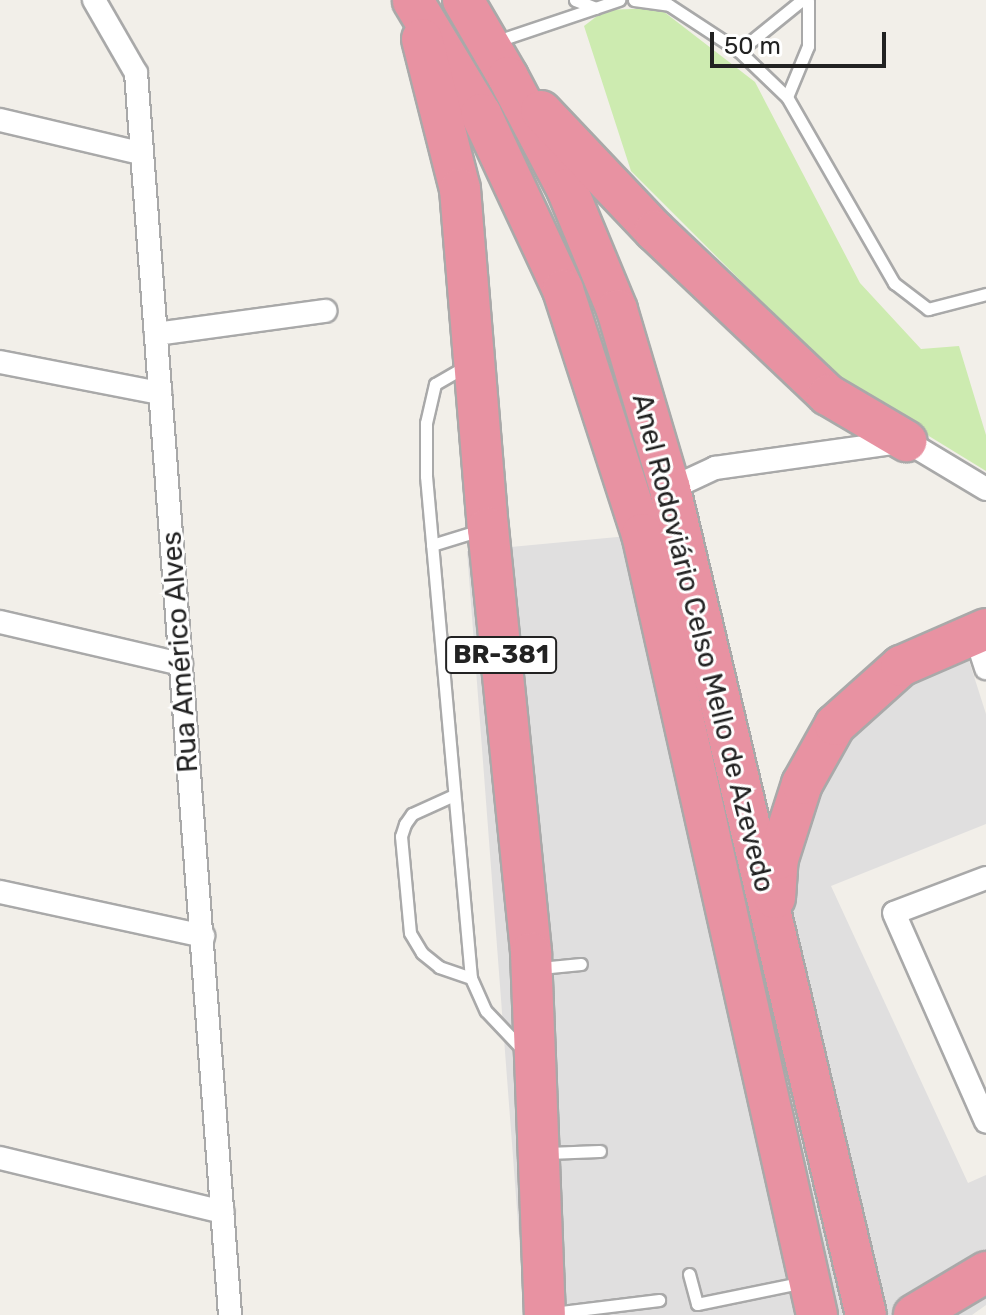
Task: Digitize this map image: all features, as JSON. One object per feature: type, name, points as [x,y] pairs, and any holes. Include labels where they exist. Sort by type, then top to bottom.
[{"type":"highway","name":"Anel Rodoviário Celso Mello de Azevedo","points":[[463,0],[567,189],[617,310],[670,489],[866,1315]]},
{"type":"highway","points":[[413,1],[481,114],[563,290],[642,534],[688,726],[813,1298]]},
{"type":"highway","name":"BR-381","points":[[413,1],[460,189],[488,528],[531,969],[545,1315]]},
{"type":"highway","points":[[498,60],[655,231],[828,395],[906,441]]},
{"type":"highway","points":[[772,926],[783,844],[802,784],[835,725],[901,666],[982,644]]},
{"type":"highway","points":[[914,1315],[986,1272]]},
{"type":"street","name":"Rua Américo Alves","points":[[94,0],[136,73],[230,1315]]},
{"type":"street","points":[[0,120],[140,153]]},
{"type":"street","points":[[156,334],[325,311]]},
{"type":"street","points":[[0,362],[160,393]]},
{"type":"street","points":[[670,489],[715,468],[906,441],[986,489]]},
{"type":"street","points":[[0,622],[181,664]]},
{"type":"street","points":[[985,1122],[894,913],[986,878]]},
{"type":"street","points":[[0,892],[203,936]]},
{"type":"street","points":[[0,1158],[223,1212]]},
{"type":"lane","points":[[575,0],[596,8]]},
{"type":"lane","points":[[498,60],[596,8],[619,0]]},
{"type":"lane","points":[[634,0],[669,5],[739,51],[787,97],[894,283],[928,309],[986,294]]},
{"type":"lane","points":[[739,51],[805,0]]},
{"type":"lane","points":[[787,97],[808,46],[805,0]]},
{"type":"lane","points":[[476,361],[435,384],[426,423],[432,545],[471,978],[486,1011],[535,1062]]},
{"type":"lane","points":[[432,545],[488,528]]},
{"type":"lane","points":[[454,795],[412,814],[401,836],[410,933],[422,953],[439,967],[471,978]]},
{"type":"lane","points":[[531,969],[581,964]]},
{"type":"lane","points":[[538,1153],[600,1151]]},
{"type":"lane","points":[[689,1274],[697,1304],[813,1298]]},
{"type":"lane","points":[[545,1315],[659,1300]]},
{"type":"shaded area","points":[[660,533],[778,920],[808,809],[851,727],[965,648],[986,714],[986,824],[831,886],[968,1183],[986,1175],[986,1305],[972,1315],[525,1315],[467,551]]},
{"type":"green space","points":[[659,8],[755,82],[860,283],[921,349],[959,346],[986,435],[986,471],[844,384],[631,171],[584,26],[605,10]]}]
